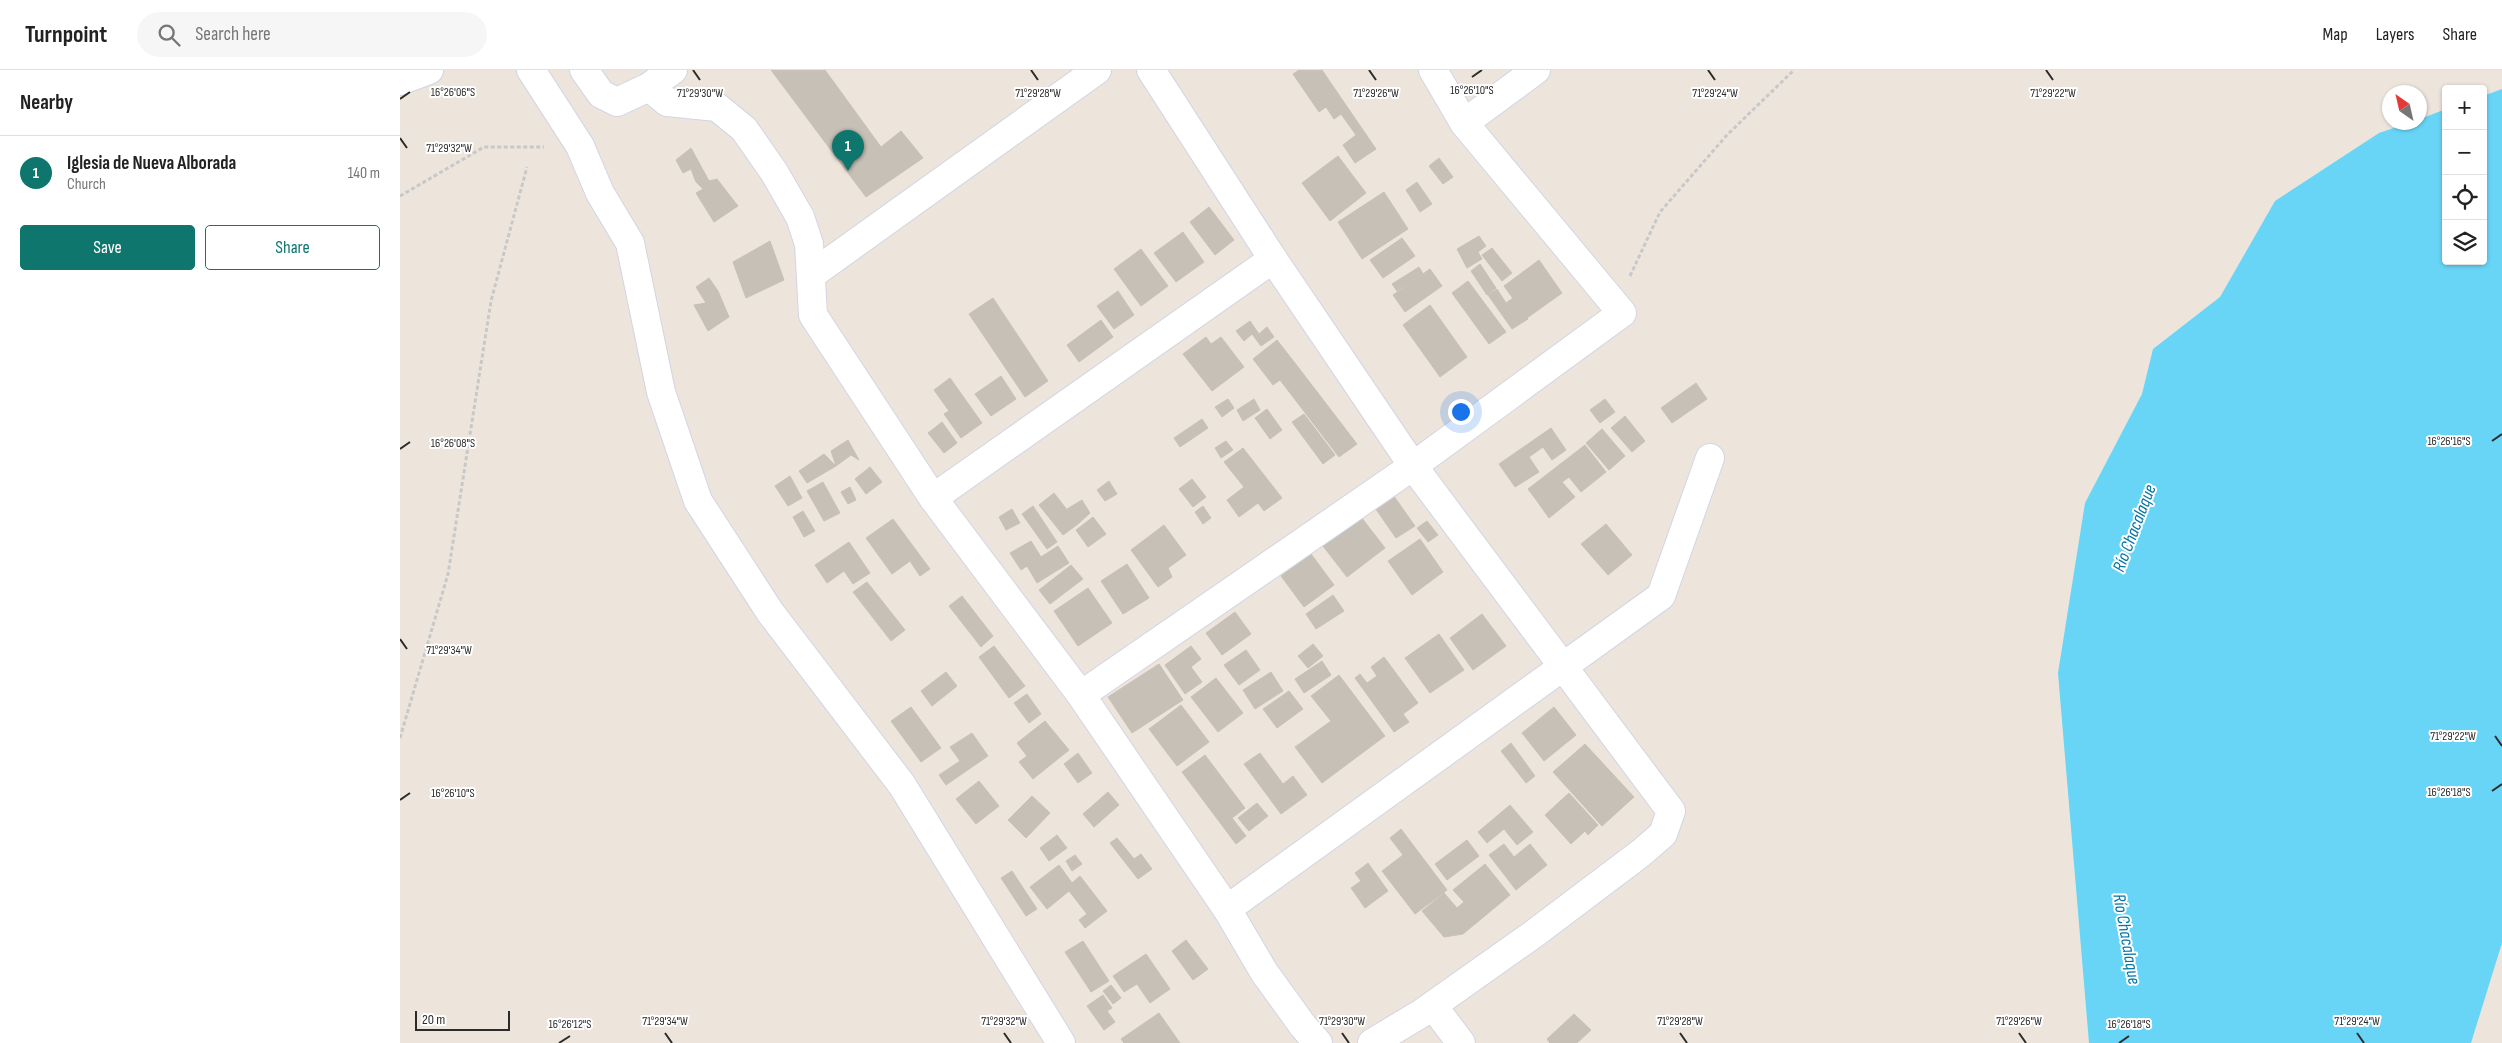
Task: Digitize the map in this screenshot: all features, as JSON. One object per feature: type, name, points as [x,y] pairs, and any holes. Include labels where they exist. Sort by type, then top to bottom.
[{"type":"street","points":[[400,81],[429,70]]},
{"type":"street","points":[[531,70],[580,146],[600,193],[630,243],[661,392],[698,500],[770,612],[902,785],[1061,1043]]},
{"type":"street","points":[[584,70],[601,94],[616,102],[649,87],[673,70]]},
{"type":"street","points":[[811,275],[1097,70]]},
{"type":"street","points":[[1151,70],[1273,259],[1413,466],[1671,811],[1663,834],[1535,933],[1433,1006],[1372,1043]]},
{"type":"street","points":[[1081,695],[1413,466],[1622,314],[1464,124],[1433,70]]},
{"type":"street","points":[[1464,124],[1536,70]]},
{"type":"street","points":[[649,87],[667,102],[717,107],[744,129],[774,172],[800,217],[809,244],[813,315],[933,498],[1081,695],[1227,909],[1264,972],[1303,1026],[1318,1043]]},
{"type":"street","points":[[933,498],[1273,259]]},
{"type":"street","points":[[1227,909],[1661,596],[1710,458]]},
{"type":"street","points":[[1433,1006],[1450,1039]]},
{"type":"path","points":[[1614,304],[1634,269],[1660,212],[1728,136],[1794,70]]},
{"type":"path","points":[[400,196],[484,148],[580,146]]},
{"type":"path","points":[[400,738],[448,574],[492,301],[527,167]]},
{"type":"water","name":"Río Chacalaque","points":[[2502,89],[2502,943],[2471,1043],[2089,1043],[2058,673],[2085,503],[2142,394],[2153,349],[2220,297],[2275,201],[2379,133],[2388,130],[2427,130],[2427,116],[2442,111],[2442,265],[2487,265],[2487,95]]},
{"type":"building","points":[[771,70],[825,70],[881,147],[901,131],[923,158],[866,197]]},
{"type":"building","points":[[1299,70],[1322,70],[1376,149],[1355,163],[1343,145],[1356,135],[1341,114],[1334,119],[1326,107],[1319,112],[1293,74]]},
{"type":"building","points":[[691,148],[709,181],[717,179],[738,206],[714,222],[696,193],[703,189],[696,182],[691,169],[683,173],[676,160]]},
{"type":"building","points":[[1338,156],[1366,193],[1330,221],[1302,183]]},
{"type":"building","points":[[1439,158],[1453,177],[1443,184],[1429,166]]},
{"type":"building","points":[[1417,182],[1432,204],[1420,212],[1406,190]]},
{"type":"building","points":[[1384,192],[1408,229],[1362,259],[1338,222]]},
{"type":"building","points":[[1209,207],[1234,240],[1215,255],[1190,222]]},
{"type":"building","points":[[1183,232],[1204,262],[1176,282],[1154,253]]},
{"type":"building","points":[[1479,236],[1486,246],[1478,252],[1482,259],[1467,268],[1457,249]]},
{"type":"building","points":[[1402,238],[1415,256],[1383,278],[1370,260]]},
{"type":"building","points":[[770,241],[784,280],[746,298],[733,262]]},
{"type":"building","points":[[1492,248],[1512,273],[1502,281],[1482,255]]},
{"type":"building","points":[[1141,249],[1168,286],[1141,306],[1114,269]]},
{"type":"building","points":[[1539,260],[1562,293],[1527,318],[1504,286]]},
{"type":"building","points":[[1480,264],[1496,288],[1487,295],[1471,271]]},
{"type":"building","points":[[1419,267],[1423,274],[1397,291],[1392,284]]},
{"type":"building","points":[[1430,269],[1442,286],[1405,312],[1393,295]]},
{"type":"building","points":[[709,278],[718,291],[729,317],[708,331],[694,305],[706,303],[696,287]]},
{"type":"building","points":[[1468,281],[1506,332],[1489,344],[1452,293]]},
{"type":"building","points":[[1497,289],[1506,303],[1513,298],[1528,319],[1512,329],[1488,295]]},
{"type":"building","points":[[1118,291],[1134,315],[1114,329],[1097,306]]},
{"type":"building","points":[[993,298],[1048,381],[1025,397],[969,314]]},
{"type":"building","points":[[1430,305],[1467,357],[1440,377],[1403,325]]},
{"type":"building","points":[[1101,320],[1113,337],[1079,362],[1067,345]]},
{"type":"building","points":[[1250,321],[1259,334],[1267,327],[1274,337],[1261,346],[1252,334],[1244,341],[1236,331]]},
{"type":"building","points":[[1206,337],[1211,344],[1221,337],[1244,367],[1212,391],[1183,354]]},
{"type":"building","points":[[1277,340],[1298,367],[1273,385],[1253,359]]},
{"type":"building","points":[[1298,367],[1357,444],[1339,457],[1280,380]]},
{"type":"building","points":[[1001,376],[1016,399],[991,416],[975,394]]},
{"type":"building","points":[[950,378],[982,423],[961,438],[944,414],[949,411],[934,390]]},
{"type":"building","points":[[1696,383],[1707,399],[1672,423],[1661,408]]},
{"type":"building","points":[[1228,399],[1234,408],[1222,417],[1215,407]]},
{"type":"building","points":[[1254,399],[1260,410],[1243,421],[1237,410]]},
{"type":"building","points":[[1605,399],[1615,412],[1600,423],[1590,410]]},
{"type":"building","points":[[1267,409],[1282,430],[1270,439],[1255,418]]},
{"type":"building","points":[[1304,414],[1335,455],[1323,464],[1292,422]]},
{"type":"building","points":[[1625,416],[1645,441],[1632,452],[1611,428]]},
{"type":"building","points":[[1202,419],[1208,428],[1180,447],[1174,438]]},
{"type":"building","points":[[942,422],[957,443],[944,453],[928,433]]},
{"type":"building","points":[[1551,428],[1566,450],[1552,460],[1543,447],[1529,457],[1539,472],[1515,487],[1499,464]]},
{"type":"building","points":[[1602,429],[1625,456],[1609,470],[1586,443]]},
{"type":"building","points":[[848,440],[859,460],[851,455],[836,466],[831,451]]},
{"type":"building","points":[[1226,441],[1233,450],[1221,458],[1215,448]]},
{"type":"building","points":[[1585,445],[1606,472],[1581,492],[1569,477],[1537,501],[1528,489]]},
{"type":"building","points":[[1243,448],[1282,498],[1264,511],[1258,503],[1239,517],[1227,500],[1244,487],[1224,462]]},
{"type":"building","points":[[824,454],[836,466],[807,483],[799,471]]},
{"type":"building","points":[[870,467],[882,482],[866,494],[855,479]]},
{"type":"building","points":[[790,476],[802,498],[788,506],[775,486]]},
{"type":"building","points":[[1192,479],[1206,497],[1193,507],[1179,489]]},
{"type":"building","points":[[1109,481],[1117,494],[1105,501],[1097,490]]},
{"type":"building","points":[[823,482],[840,513],[824,521],[807,491]]},
{"type":"building","points":[[1562,482],[1575,497],[1549,518],[1537,501]]},
{"type":"building","points":[[850,487],[856,500],[848,504],[841,492]]},
{"type":"building","points":[[1391,492],[1415,526],[1396,538],[1373,505]]},
{"type":"building","points":[[1054,493],[1078,524],[1063,535],[1039,505]]},
{"type":"building","points":[[1082,500],[1090,513],[1078,524],[1067,509]]},
{"type":"building","points":[[1033,506],[1057,542],[1047,549],[1022,514]]},
{"type":"building","points":[[1203,506],[1211,518],[1203,524],[1195,512]]},
{"type":"building","points":[[1012,509],[1020,523],[1006,530],[999,517]]},
{"type":"building","points":[[803,511],[815,531],[804,537],[793,517]]},
{"type":"building","points":[[1093,517],[1106,534],[1088,547],[1076,530]]},
{"type":"building","points":[[1361,517],[1385,548],[1347,577],[1323,546]]},
{"type":"building","points":[[893,519],[930,569],[920,576],[910,561],[892,574],[866,538]]},
{"type":"building","points":[[1427,521],[1438,535],[1428,542],[1417,528]]},
{"type":"building","points":[[1606,524],[1632,555],[1608,575],[1581,544]]},
{"type":"building","points":[[1164,525],[1186,555],[1168,568],[1172,577],[1158,587],[1131,550]]},
{"type":"building","points":[[1420,539],[1443,572],[1412,595],[1388,561]]},
{"type":"building","points":[[1031,541],[1041,557],[1021,570],[1010,553]]},
{"type":"building","points":[[849,542],[870,573],[853,584],[844,571],[827,583],[815,565]]},
{"type":"building","points":[[1058,546],[1069,563],[1037,583],[1027,566]]},
{"type":"building","points":[[1311,554],[1334,585],[1304,607],[1281,576]]},
{"type":"building","points":[[1127,564],[1149,598],[1123,614],[1101,581]]},
{"type":"building","points":[[1071,565],[1083,579],[1050,604],[1039,590]]},
{"type":"building","points":[[867,582],[905,630],[891,641],[853,592]]},
{"type":"building","points":[[1088,588],[1112,623],[1078,646],[1054,611]]},
{"type":"building","points":[[1333,595],[1344,611],[1316,629],[1306,614]]},
{"type":"building","points":[[962,596],[993,636],[981,647],[949,606]]},
{"type":"building","points":[[1235,612],[1251,634],[1222,655],[1206,633]]},
{"type":"building","points":[[1482,614],[1506,646],[1473,670],[1450,638]]},
{"type":"building","points":[[1439,634],[1464,670],[1430,693],[1405,658]]},
{"type":"building","points":[[1313,644],[1323,656],[1308,668],[1298,656]]},
{"type":"building","points":[[994,646],[1025,686],[1009,698],[979,657]]},
{"type":"building","points":[[1191,646],[1201,659],[1191,667],[1202,682],[1185,694],[1165,665]]},
{"type":"building","points":[[1246,650],[1260,670],[1239,685],[1224,665]]},
{"type":"building","points":[[1384,657],[1418,703],[1403,714],[1409,722],[1394,732],[1355,678],[1360,674],[1367,683],[1377,676],[1371,667]]},
{"type":"building","points":[[1322,661],[1331,675],[1304,693],[1295,679]]},
{"type":"building","points":[[1159,664],[1183,700],[1132,733],[1108,697]]},
{"type":"building","points":[[946,672],[957,686],[932,706],[921,691]]},
{"type":"building","points":[[1271,672],[1283,691],[1255,709],[1243,690]]},
{"type":"building","points":[[1339,675],[1385,736],[1322,783],[1295,747],[1331,721],[1311,696]]},
{"type":"building","points":[[1216,678],[1243,713],[1218,732],[1191,697]]},
{"type":"building","points":[[1289,691],[1303,709],[1277,728],[1263,709]]},
{"type":"building","points":[[1027,694],[1041,714],[1029,723],[1014,703]]},
{"type":"building","points":[[1181,705],[1209,742],[1177,766],[1149,729]]},
{"type":"building","points":[[911,707],[941,748],[921,762],[891,721]]},
{"type":"building","points":[[1554,707],[1576,735],[1544,761],[1522,733]]},
{"type":"building","points":[[1045,721],[1069,750],[1033,779],[1019,762],[1027,756],[1017,743]]},
{"type":"building","points":[[972,733],[988,756],[946,785],[939,775],[960,761],[950,747]]},
{"type":"building","points":[[1511,743],[1535,776],[1526,783],[1501,751]]},
{"type":"building","points":[[1585,744],[1634,797],[1602,826],[1553,772]]},
{"type":"building","points":[[1078,753],[1092,773],[1078,783],[1064,764]]},
{"type":"building","points":[[1260,753],[1283,784],[1293,776],[1307,795],[1281,814],[1244,764]]},
{"type":"building","points":[[1205,755],[1245,808],[1232,818],[1246,836],[1236,844],[1182,772]]},
{"type":"building","points":[[979,781],[999,806],[976,824],[956,799]]},
{"type":"building","points":[[1108,792],[1119,805],[1094,827],[1083,814]]},
{"type":"building","points":[[1569,793],[1598,825],[1588,835],[1585,831],[1571,844],[1545,815]]},
{"type":"building","points":[[1032,796],[1050,813],[1026,838],[1008,820]]},
{"type":"building","points":[[1257,803],[1268,816],[1249,831],[1238,818]]},
{"type":"building","points":[[1510,805],[1533,832],[1517,845],[1504,829],[1487,843],[1478,832]]},
{"type":"building","points":[[1401,829],[1447,890],[1415,914],[1382,871],[1403,855],[1390,838]]},
{"type":"building","points":[[1057,835],[1067,848],[1049,861],[1040,848]]},
{"type":"building","points":[[1117,838],[1134,859],[1141,854],[1152,869],[1138,879],[1110,843]]},
{"type":"building","points":[[1467,840],[1479,856],[1447,880],[1435,864]]},
{"type":"building","points":[[1504,844],[1514,857],[1530,844],[1547,865],[1516,890],[1489,855]]},
{"type":"building","points":[[1075,855],[1082,864],[1072,871],[1066,861]]},
{"type":"building","points":[[1368,863],[1388,891],[1365,908],[1351,888],[1361,881],[1355,873]]},
{"type":"building","points":[[1485,864],[1510,895],[1463,934],[1444,937],[1422,911],[1444,893],[1457,908],[1464,902],[1453,890]]},
{"type":"building","points":[[1059,865],[1072,883],[1080,876],[1107,911],[1085,928],[1079,920],[1087,914],[1069,891],[1047,909],[1030,887]]},
{"type":"building","points":[[1012,871],[1037,909],[1026,916],[1001,878]]},
{"type":"building","points":[[1186,940],[1208,969],[1193,980],[1172,951]]},
{"type":"building","points":[[1083,941],[1109,981],[1091,992],[1065,952]]},
{"type":"building","points":[[1146,954],[1170,989],[1150,1003],[1137,984],[1124,992],[1113,976]]},
{"type":"building","points":[[1111,985],[1121,998],[1113,1004],[1103,991]]},
{"type":"building","points":[[1103,995],[1112,1008],[1107,1011],[1115,1022],[1104,1030],[1087,1006]]},
{"type":"building","points":[[1159,1013],[1180,1043],[1124,1043],[1121,1039]]},
{"type":"building","points":[[1574,1014],[1591,1030],[1577,1043],[1550,1043],[1547,1039]]},
{"type":"place","name":"Iglesia de Nueva Alborada","points":[[848,171]]}]
